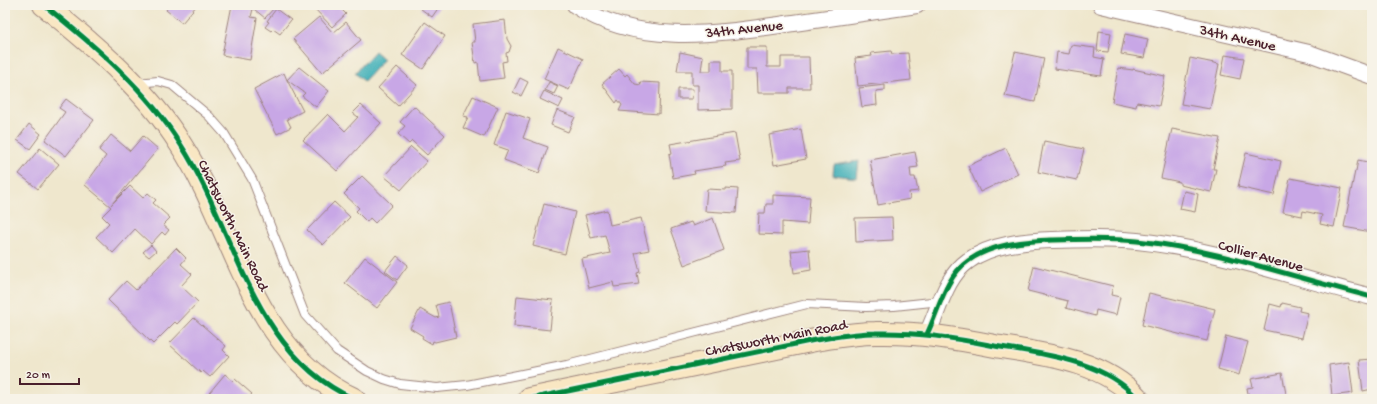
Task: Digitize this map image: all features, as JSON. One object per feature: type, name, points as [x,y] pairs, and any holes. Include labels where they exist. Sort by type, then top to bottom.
[{"type":"street","name":"Chatsworth Main Road","points":[[44,5],[76,30],[132,84],[167,122],[182,146],[259,304],[282,340],[307,370],[333,390],[354,399]]},
{"type":"street","name":"34th Avenue","points":[[575,5],[590,15],[610,24],[647,31],[691,34],[732,32],[917,5]]},
{"type":"street","name":"34th Avenue","points":[[1101,5],[1309,53],[1372,76]]},
{"type":"street","name":"Collier Avenue","points":[[927,334],[941,301],[957,273],[967,261],[983,252],[1030,241],[1095,238],[1138,241],[1220,256],[1372,297]]},
{"type":"street","name":"Chatsworth Main Road","points":[[529,399],[854,333],[927,334],[1059,357],[1086,366],[1111,377],[1138,399]]},
{"type":"lane","points":[[132,84],[158,81],[172,85],[210,116],[224,133],[252,178],[305,315],[337,352],[367,371],[384,379],[400,384],[437,388],[475,383],[567,365],[807,304],[866,307],[941,301]]},
{"type":"water","points":[[375,51],[384,59],[364,81],[355,73]]},
{"type":"water","points":[[859,161],[857,178],[833,175],[834,165]]},
{"type":"building","points":[[170,5],[197,5],[182,23],[166,10]]},
{"type":"building","points":[[232,5],[253,9],[251,17],[257,18],[250,60],[222,55]]},
{"type":"building","points":[[249,5],[270,5],[274,8],[265,18]]},
{"type":"building","points":[[337,5],[346,14],[332,27],[312,6]]},
{"type":"building","points":[[424,5],[435,5],[439,7],[432,17],[421,9]]},
{"type":"building","points":[[276,9],[291,20],[280,34],[273,29],[271,31],[265,27],[269,22],[267,21]]},
{"type":"building","points":[[319,17],[333,33],[346,22],[361,40],[322,73],[293,39]]},
{"type":"building","points":[[505,20],[507,39],[511,46],[509,52],[506,53],[507,61],[502,62],[504,78],[480,81],[478,62],[475,63],[472,42],[475,42],[473,24]]},
{"type":"building","points":[[425,22],[445,36],[423,69],[402,55]]},
{"type":"building","points":[[1099,31],[1111,33],[1108,52],[1097,51]]},
{"type":"building","points":[[1125,34],[1148,39],[1144,58],[1121,54]]},
{"type":"building","points":[[1071,45],[1095,48],[1094,57],[1104,59],[1101,76],[1055,69],[1057,52],[1069,54]]},
{"type":"building","points":[[558,47],[583,59],[569,90],[544,79]]},
{"type":"building","points":[[747,47],[767,47],[767,67],[781,67],[781,57],[809,57],[810,88],[789,88],[789,93],[758,93],[757,69],[747,69]]},
{"type":"building","points":[[891,51],[892,54],[908,53],[911,80],[858,86],[855,58],[872,56],[871,53]]},
{"type":"building","points":[[680,52],[703,57],[701,71],[711,71],[711,60],[722,60],[722,71],[732,71],[732,109],[698,110],[698,85],[692,85],[692,71],[677,71]]},
{"type":"building","points":[[1015,52],[1044,58],[1035,102],[1005,96]]},
{"type":"building","points":[[1225,55],[1244,58],[1240,79],[1221,75]]},
{"type":"building","points":[[1190,58],[1219,64],[1210,109],[1181,104]]},
{"type":"building","points":[[299,67],[329,91],[316,107],[302,96],[305,93],[287,80]]},
{"type":"building","points":[[397,67],[417,85],[398,106],[378,88]]},
{"type":"building","points":[[1118,68],[1133,69],[1165,76],[1159,106],[1137,102],[1136,107],[1112,102]]},
{"type":"building","points":[[619,69],[625,76],[627,74],[635,84],[641,85],[640,82],[660,83],[659,114],[619,111],[622,105],[618,100],[616,103],[602,84]]},
{"type":"building","points":[[284,73],[303,111],[287,119],[291,127],[277,134],[254,89]]},
{"type":"building","points":[[520,78],[528,82],[521,96],[513,92]]},
{"type":"building","points":[[549,82],[558,86],[554,94],[545,90]]},
{"type":"building","points":[[885,85],[885,90],[876,91],[877,105],[862,107],[859,88]]},
{"type":"building","points":[[678,89],[693,89],[692,99],[678,99]]},
{"type":"building","points":[[544,91],[563,100],[559,108],[540,99]]},
{"type":"building","points":[[473,96],[498,107],[484,137],[463,128],[468,117],[463,116]]},
{"type":"building","points":[[66,99],[94,120],[66,156],[45,140],[65,112],[59,108]]},
{"type":"building","points":[[361,105],[381,123],[337,171],[303,140],[328,114],[345,131],[358,117],[353,113]]},
{"type":"building","points":[[414,106],[445,135],[427,155],[412,141],[409,144],[398,134],[405,126],[400,122]]},
{"type":"building","points":[[557,110],[575,117],[568,132],[551,125]]},
{"type":"building","points":[[506,111],[530,119],[523,138],[548,147],[539,173],[504,160],[508,150],[494,145]]},
{"type":"building","points":[[29,124],[41,134],[30,149],[17,140]]},
{"type":"building","points":[[801,129],[806,159],[774,165],[769,135]]},
{"type":"building","points":[[1172,129],[1220,138],[1213,169],[1216,169],[1211,192],[1180,185],[1180,182],[1161,178]]},
{"type":"building","points":[[735,133],[740,161],[725,163],[726,166],[694,171],[695,174],[673,178],[669,154],[672,153],[670,144]]},
{"type":"building","points":[[111,135],[130,151],[143,136],[158,149],[111,205],[130,186],[143,198],[148,193],[156,200],[153,203],[170,218],[163,225],[169,230],[165,235],[162,232],[151,244],[135,229],[113,253],[96,237],[109,223],[102,216],[111,207],[85,185],[106,156],[99,150]]},
{"type":"building","points":[[1044,141],[1084,149],[1077,180],[1038,172]]},
{"type":"building","points":[[411,147],[427,161],[401,190],[384,176]]},
{"type":"building","points":[[40,148],[59,164],[38,189],[19,174]]},
{"type":"building","points":[[1006,148],[1018,174],[980,192],[968,166]]},
{"type":"building","points":[[915,152],[918,167],[910,168],[911,177],[915,177],[918,191],[909,192],[910,199],[878,205],[870,160]]},
{"type":"building","points":[[1246,153],[1281,161],[1274,195],[1238,187]]},
{"type":"building","points":[[1358,160],[1372,163],[1371,232],[1344,227]]},
{"type":"building","points":[[362,176],[392,205],[375,223],[370,218],[367,222],[356,211],[359,208],[344,194]]},
{"type":"building","points":[[1290,178],[1342,188],[1334,227],[1320,224],[1322,215],[1303,211],[1302,216],[1283,212]]},
{"type":"building","points":[[726,188],[738,189],[736,213],[705,211],[707,189],[726,190]]},
{"type":"building","points":[[1184,191],[1198,194],[1195,212],[1180,209]]},
{"type":"building","points":[[773,195],[810,197],[808,224],[782,222],[782,235],[758,234],[759,213],[765,213],[766,204],[773,204]]},
{"type":"building","points":[[334,202],[350,217],[323,245],[307,230]]},
{"type":"building","points":[[544,204],[575,212],[565,254],[533,246]]},
{"type":"building","points":[[607,210],[610,225],[641,218],[649,250],[635,253],[640,272],[637,273],[639,284],[614,287],[613,282],[589,288],[582,259],[610,253],[605,235],[591,238],[585,215]]},
{"type":"building","points":[[892,217],[893,240],[856,242],[855,218]]},
{"type":"building","points":[[713,218],[724,250],[684,265],[671,229],[691,222],[693,226]]},
{"type":"building","points":[[151,245],[156,251],[149,257],[143,252]]},
{"type":"building","points":[[176,248],[186,258],[181,264],[192,274],[181,286],[198,302],[177,324],[175,322],[153,344],[108,300],[126,281],[136,290]]},
{"type":"building","points":[[809,249],[811,270],[794,273],[791,251]]},
{"type":"building","points":[[397,256],[408,265],[397,280],[385,271]]},
{"type":"building","points":[[365,257],[397,282],[377,308],[345,283]]},
{"type":"building","points":[[1034,266],[1113,286],[1111,295],[1120,297],[1116,315],[1096,310],[1095,316],[1066,308],[1068,301],[1028,291]]},
{"type":"building","points":[[1149,293],[1215,309],[1207,341],[1142,325]]},
{"type":"building","points":[[517,296],[553,300],[550,330],[514,326]]},
{"type":"building","points":[[449,302],[456,337],[435,342],[433,341],[432,344],[410,328],[420,309],[436,318],[439,317],[436,305]]},
{"type":"building","points":[[1282,303],[1300,307],[1299,311],[1308,313],[1302,338],[1264,330],[1270,304],[1281,307]]},
{"type":"building","points":[[194,318],[226,346],[223,350],[229,356],[210,377],[203,371],[201,373],[169,344]]},
{"type":"building","points":[[1226,336],[1248,342],[1239,375],[1218,369]]},
{"type":"building","points":[[1372,359],[1372,389],[1363,391],[1359,360]]},
{"type":"building","points":[[1349,362],[1353,393],[1332,396],[1329,365]]},
{"type":"building","points":[[1282,373],[1287,399],[1249,399],[1247,388],[1253,387],[1251,379]]},
{"type":"building","points":[[225,374],[233,381],[235,379],[252,394],[250,396],[254,399],[204,399]]},
{"type":"cycle path","points":[[44,5],[82,36],[118,69],[136,87],[167,125],[181,145],[200,178],[250,287],[269,321],[292,352],[320,379],[354,399]]},
{"type":"cycle path","points":[[927,334],[943,294],[960,268],[977,255],[987,251],[1008,244],[1031,241],[1105,239],[1167,245],[1226,257],[1372,297]]},
{"type":"cycle path","points":[[529,399],[815,340],[867,333],[891,333],[950,338],[1053,356],[1090,367],[1108,375],[1124,386],[1138,399]]}]
